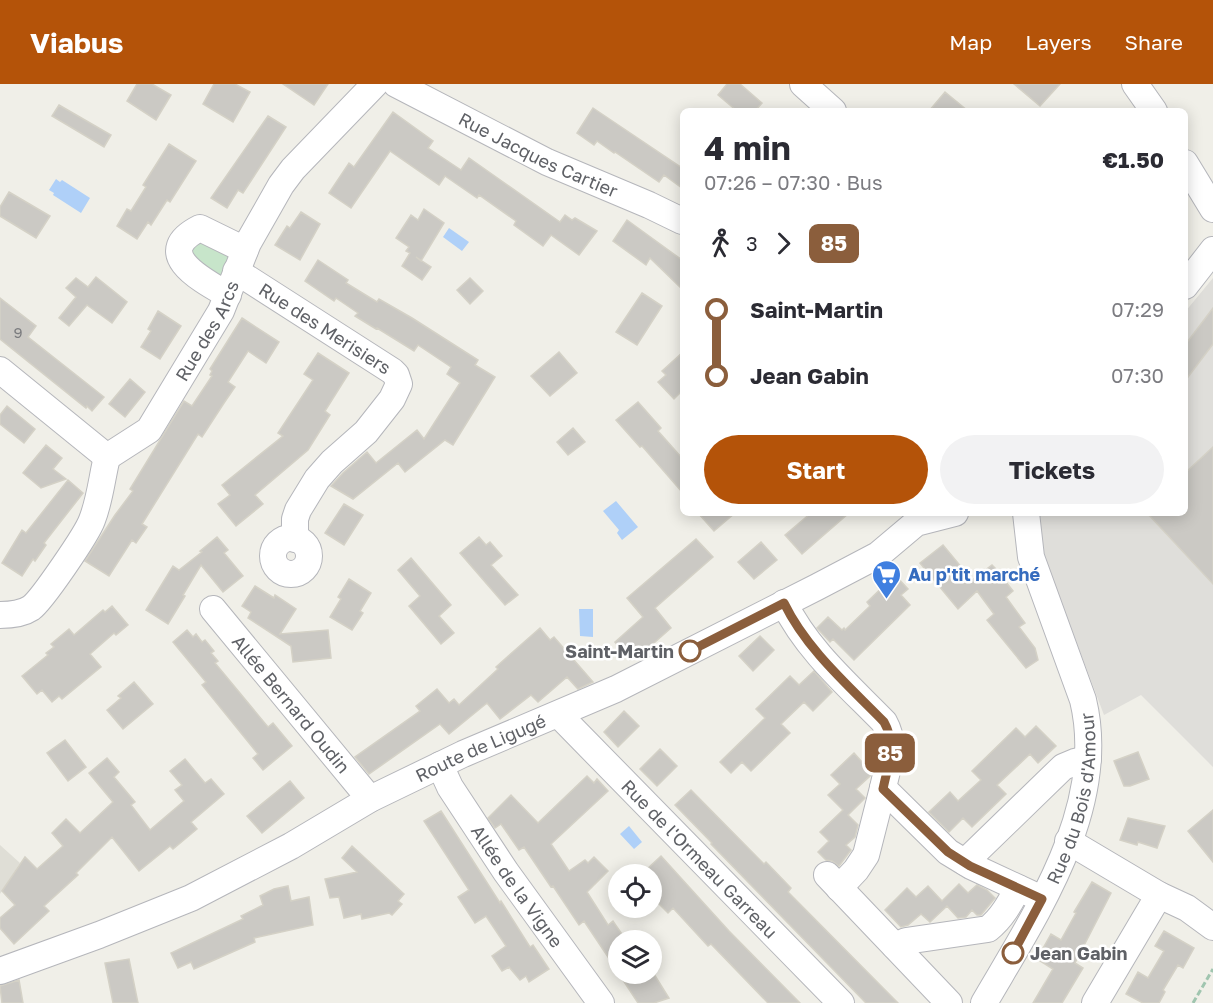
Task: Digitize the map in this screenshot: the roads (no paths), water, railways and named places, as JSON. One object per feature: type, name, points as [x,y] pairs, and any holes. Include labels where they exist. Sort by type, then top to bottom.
[{"type":"street","name":"Rue des Arcs","points":[[107,457],[149,430],[207,336],[228,295],[240,260],[286,177],[375,84]]},
{"type":"street","name":"Rue Jacques Cartier","points":[[396,84],[547,162],[680,220]]},
{"type":"street","points":[[803,84],[830,108]]},
{"type":"street","points":[[1135,84],[1152,108]]},
{"type":"street","points":[[1188,168],[1213,209]]},
{"type":"street","points":[[228,295],[186,268],[180,260],[181,247],[187,234],[200,228],[240,260]]},
{"type":"street","points":[[1188,282],[1213,250]]},
{"type":"street","name":"Rue des Merisiers","points":[[240,260],[392,371],[399,384],[392,399],[366,432],[332,462],[317,479],[298,510],[295,539]]},
{"type":"street","points":[[0,370],[107,457],[92,521],[46,592],[27,611],[0,615]]},
{"type":"street","name":"Route de Ligugé","points":[[0,971],[191,898],[291,846],[370,799],[440,765],[616,689],[878,555],[913,518],[930,516]]},
{"type":"street","name":"Rue du Bois d'Amour","points":[[984,1003],[1057,873],[1084,793],[1088,759],[1089,723],[1083,700],[1031,557],[1026,516]]},
{"type":"street","points":[[784,603],[795,626],[808,643],[884,722],[891,734],[883,789],[866,855],[856,870],[833,882],[949,1003]]},
{"type":"street","name":"Allée Bernard Oudin","points":[[213,609],[370,799]]},
{"type":"street","name":"Rue de l'Ormeau Garreau","points":[[559,715],[841,1003]]},
{"type":"street","points":[[965,862],[1063,767],[1088,759]]},
{"type":"street","name":"Allée de la Vigne","points":[[440,765],[450,787],[506,872],[601,1003]]},
{"type":"street","points":[[883,789],[948,852],[1042,899]]},
{"type":"street","points":[[1068,841],[1159,895],[1186,908],[1213,927]]},
{"type":"street","points":[[894,946],[906,940],[988,928],[996,923],[1018,888]]},
{"type":"street","points":[[1095,1003],[1159,895]]},
{"type":"water","points":[[56,179],[60,182],[62,180],[90,198],[81,213],[49,190]]},
{"type":"water","points":[[449,228],[469,242],[462,251],[443,237]]},
{"type":"water","points":[[616,501],[638,527],[622,540],[617,533],[619,530],[603,511]]},
{"type":"water","points":[[579,609],[593,609],[593,637],[580,636]]},
{"type":"water","points":[[629,826],[642,842],[634,849],[620,834]]},
{"type":"place","name":"Au p'tit marché","points":[[887,600]]},
{"type":"place","name":"Saint-Martin","points":[[690,651]]},
{"type":"place","name":"Jean Gabin","points":[[1013,953]]}]
